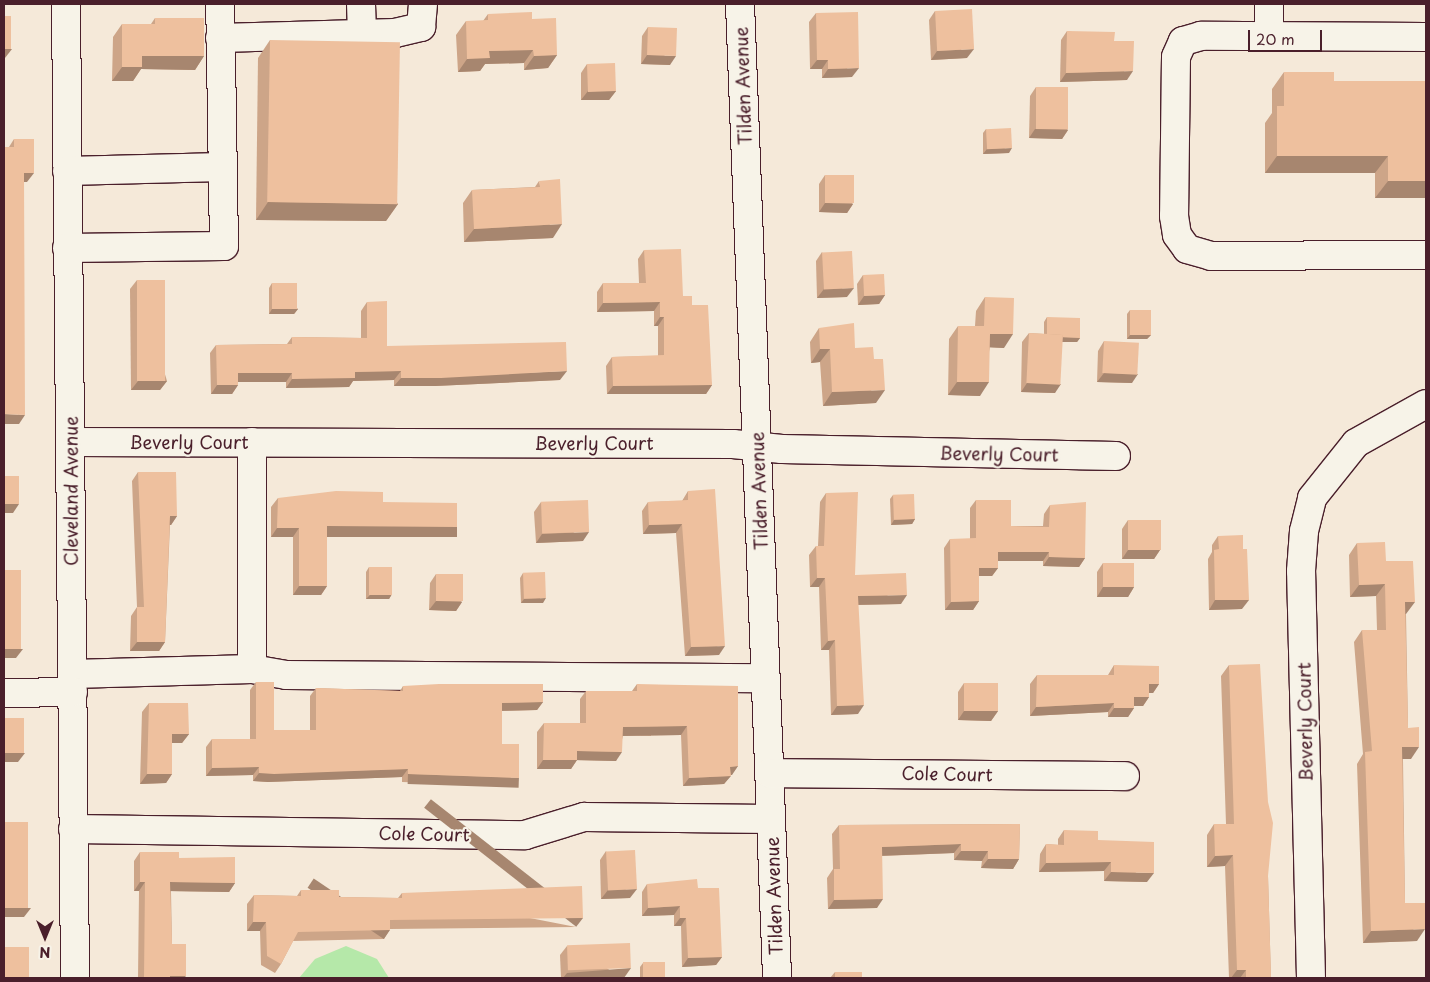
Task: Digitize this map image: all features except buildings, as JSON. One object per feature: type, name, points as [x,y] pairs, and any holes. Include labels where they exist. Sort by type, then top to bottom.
[{"type":"street","name":"Cleveland Avenue","points":[[66,4],[67,248],[72,442],[75,978]]},
{"type":"street","points":[[67,248],[224,246],[220,4]]},
{"type":"street","points":[[361,4],[362,37]]},
{"type":"street","points":[[220,38],[362,37],[421,27],[423,4]]},
{"type":"street","name":"Tilden Avenue","points":[[740,4],[777,978]]},
{"type":"street","points":[[1269,35],[1270,4]]},
{"type":"street","points":[[1426,37],[1269,35],[1191,37],[1177,48],[1174,216],[1177,235],[1187,249],[1210,256],[1426,256]]},
{"type":"street","points":[[67,171],[222,167]]},
{"type":"street","name":"Beverly Court","points":[[1311,978],[1301,570],[1304,531],[1312,498],[1356,443],[1426,404]]},
{"type":"street","name":"Beverly Court","points":[[72,442],[758,446],[1116,456]]},
{"type":"street","points":[[252,442],[252,669]]},
{"type":"street","points":[[4,693],[73,683],[252,669],[286,676],[766,678]]},
{"type":"street","name":"Cole Court","points":[[770,773],[1125,776]]},
{"type":"street","name":"Cole Court","points":[[74,829],[525,835],[584,817],[771,819]]},
{"type":"green space","points":[[346,946],[377,959],[389,978],[299,978],[315,959]]}]
